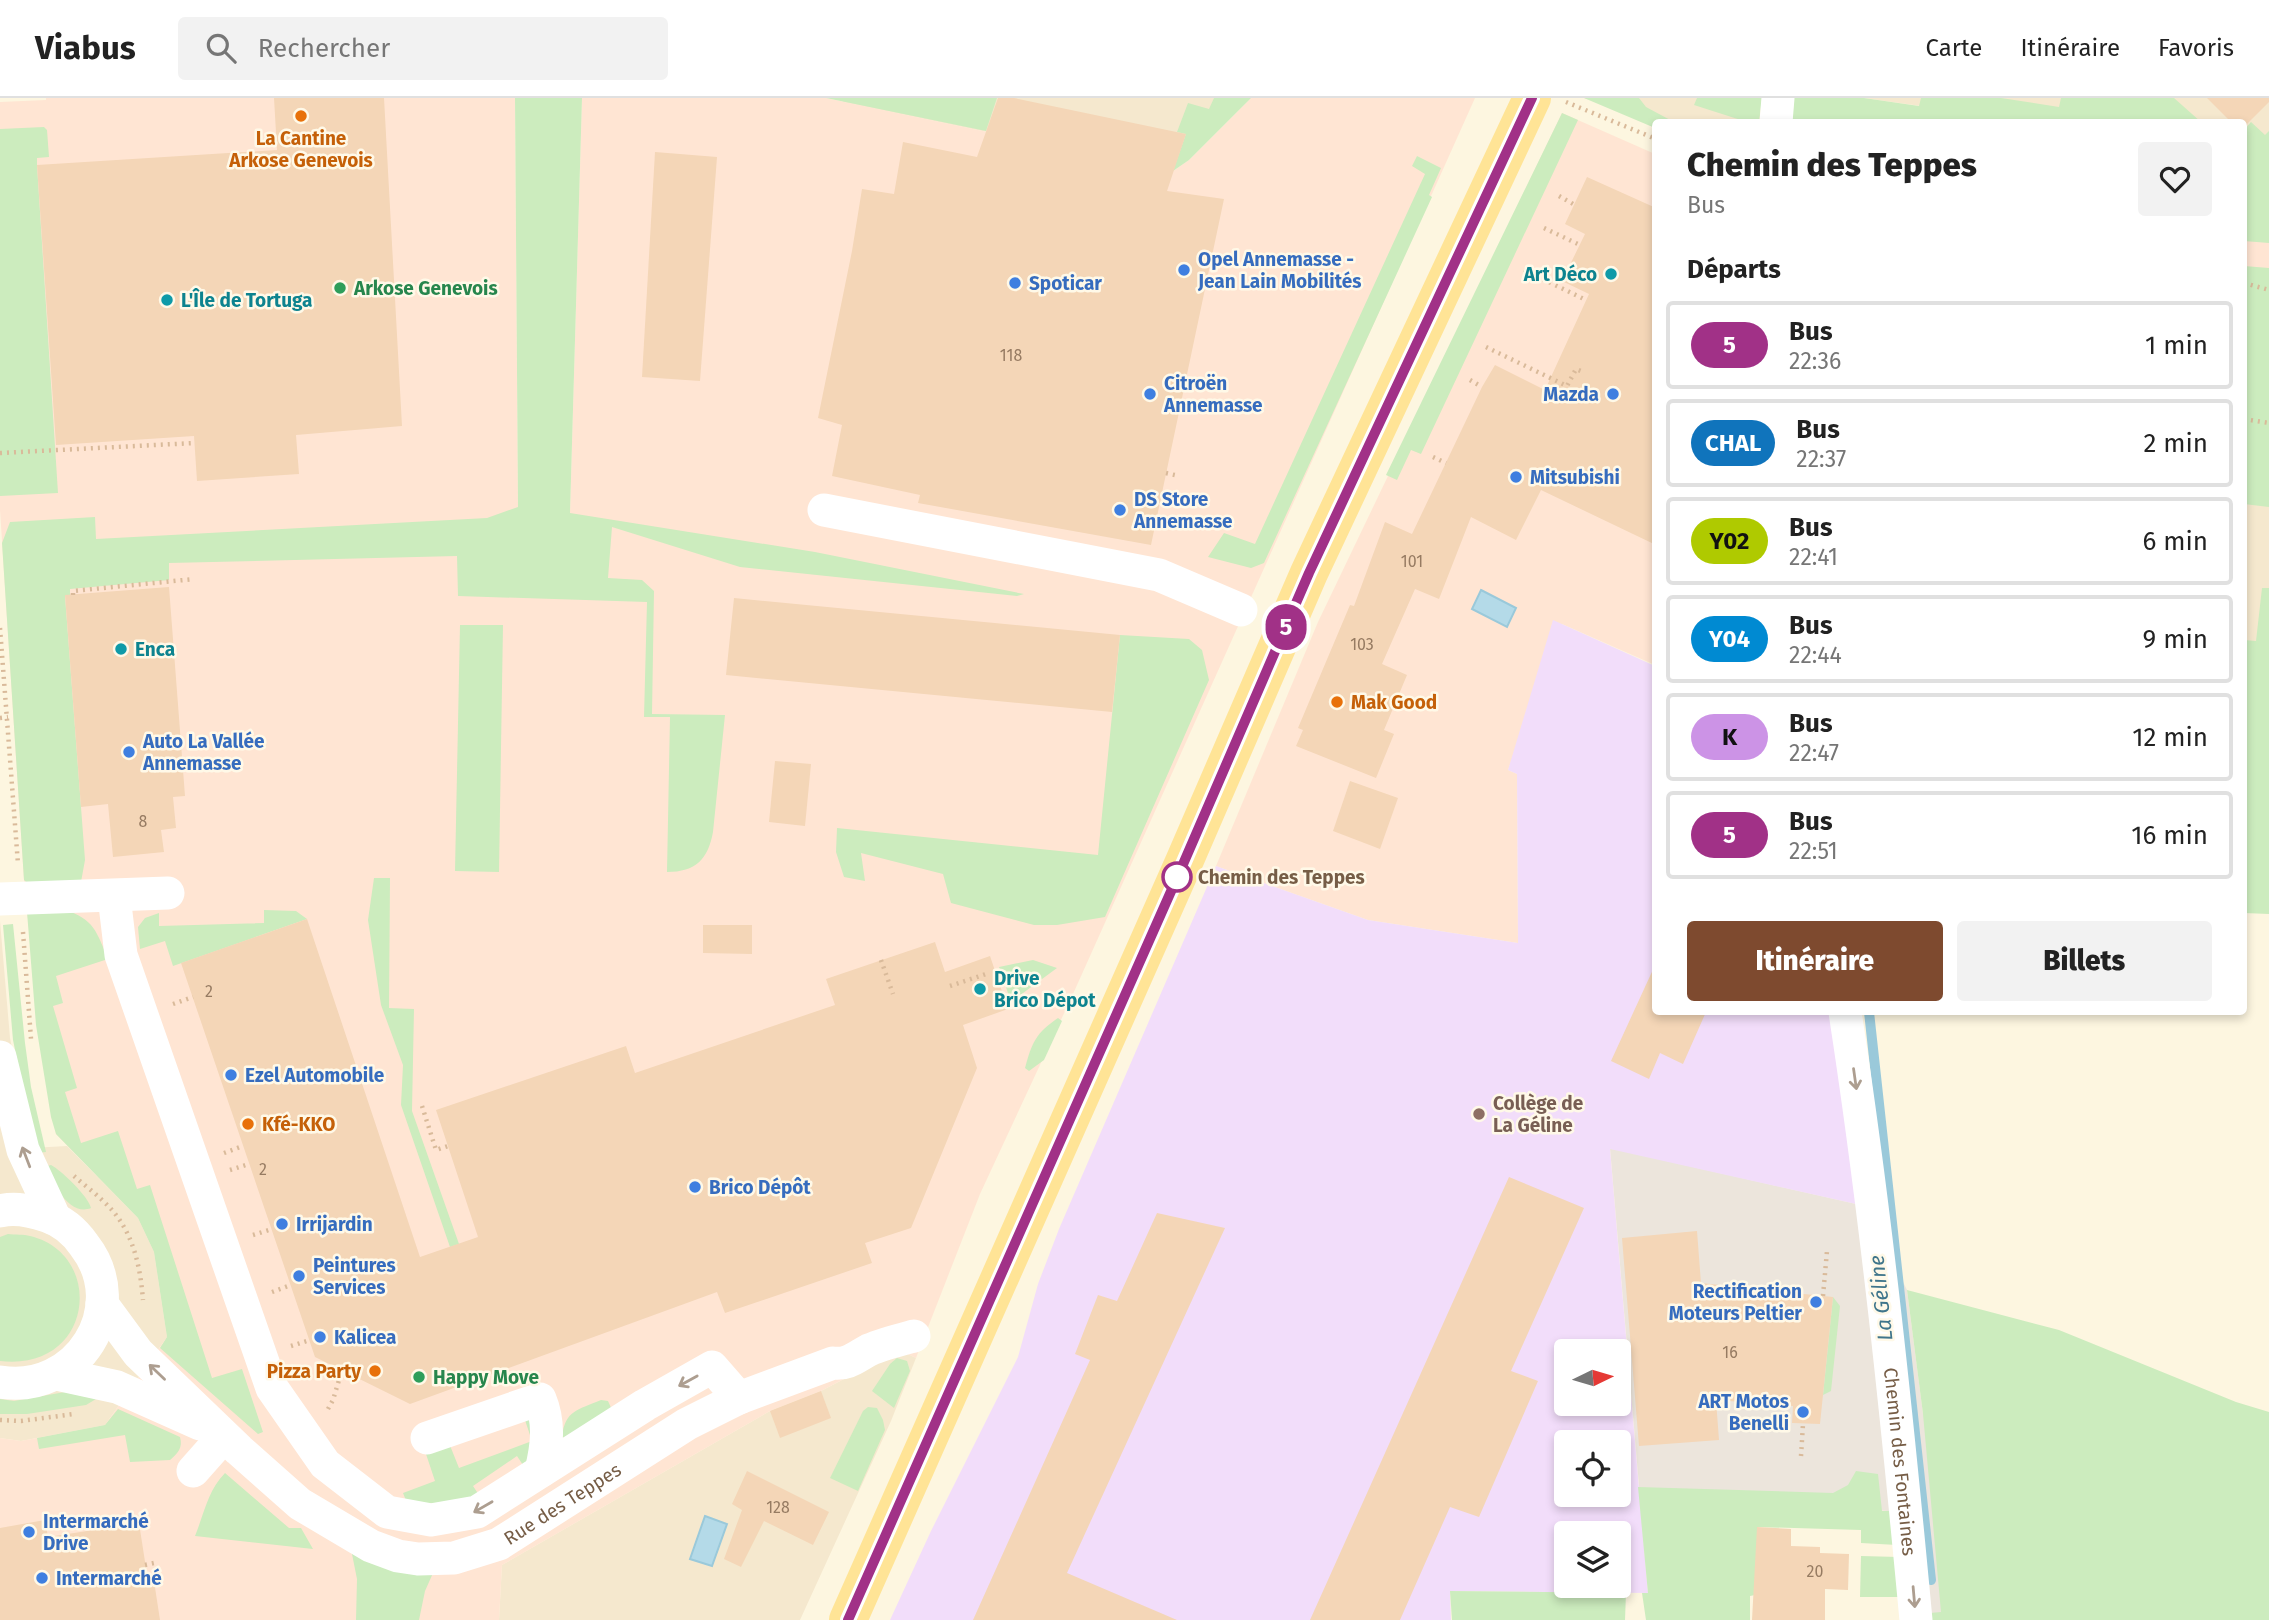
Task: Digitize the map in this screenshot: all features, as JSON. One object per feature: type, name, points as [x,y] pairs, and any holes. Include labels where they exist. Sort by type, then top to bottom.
[{"type":"main road","points":[[848,1620],[1309,573],[1547,99]]},
{"type":"street","points":[[1776,119],[1778,98]]},
{"type":"street","points":[[824,510],[1159,575],[1241,610]]},
{"type":"street","points":[[0,899],[168,893]]},
{"type":"street","points":[[114,896],[121,955],[272,1388],[325,1464],[387,1512],[430,1520],[477,1512],[645,1405],[712,1367],[739,1398]]},
{"type":"street","name":"Chemin des Fontaines","points":[[1845,1015],[1873,1205],[1903,1474],[1916,1620]]},
{"type":"street","points":[[0,1057],[23,1150],[55,1219]]},
{"type":"street","points":[[0,1211],[30,1210],[55,1219],[76,1234],[92,1254],[101,1279],[102,1304],[98,1325],[88,1345],[74,1362],[57,1374],[36,1382],[0,1382]]},
{"type":"street","name":"Rue des Teppes","points":[[102,1304],[138,1353],[300,1504],[370,1546],[407,1558],[429,1560],[477,1553],[514,1535],[687,1424],[739,1398],[832,1363],[842,1364],[867,1351],[914,1336]]},
{"type":"street","name":"Rue des Teppes","points":[[57,1374],[117,1387],[224,1436]]},
{"type":"street","points":[[427,1438],[540,1399],[548,1432],[541,1471]]},
{"type":"street","points":[[193,1471],[224,1436]]},
{"type":"street","points":[[273,1480],[309,1441]]},
{"type":"path","points":[[1547,99],[1652,138]]},
{"type":"path","points":[[1559,196],[1575,205]]},
{"type":"path","points":[[1544,228],[1580,245]]},
{"type":"path","points":[[1524,270],[1586,300]]},
{"type":"path","points":[[2247,284],[2269,290]]},
{"type":"path","points":[[1486,347],[1567,386],[1576,369],[1581,371]]},
{"type":"path","points":[[1470,380],[1482,387]]},
{"type":"path","points":[[2247,419],[2269,423]]},
{"type":"path","points":[[0,453],[194,443]]},
{"type":"path","points":[[1433,457],[1446,463]]},
{"type":"path","points":[[1166,473],[1179,476]]},
{"type":"path","points":[[73,595],[73,591],[194,579]]},
{"type":"path","points":[[0,718],[8,717]]},
{"type":"path","points":[[881,960],[893,994]]},
{"type":"path","points":[[950,986],[986,974]]},
{"type":"path","points":[[422,1106],[436,1150],[448,1146]]},
{"type":"path","points":[[1823,1296],[1827,1251]]},
{"type":"path","points":[[1801,1456],[1803,1424]]},
{"type":"path","points":[[145,1564],[154,1563]]},
{"type":"shaded area","points":[[46,98],[515,98],[518,507],[570,513],[582,98],[826,98],[1173,171],[1189,160],[1251,98],[1475,98],[1073,994],[980,1194],[916,1358],[899,1350],[821,1391],[770,1411],[502,1565],[499,1620],[0,1620],[0,1438],[21,1441],[105,1425],[167,1337],[154,1252],[138,1218],[56,1134],[39,1026],[24,880],[0,510],[0,102]]},
{"type":"shaded area","points":[[844,98],[1251,98],[1173,171],[843,102]]},
{"type":"shaded area","points":[[1584,98],[1794,98],[1792,119],[1652,121]]},
{"type":"shaded area","points":[[1864,98],[2269,98],[2269,157],[2247,154],[2247,119],[2013,119]]},
{"type":"shaded area","points":[[1562,113],[1652,153],[1652,664],[1562,624],[1508,770],[1517,774],[1518,943],[1368,920],[1216,866],[1318,622]]},
{"type":"shaded area","points":[[2247,202],[2269,202],[2269,317],[2247,315]]},
{"type":"shaded area","points":[[2247,315],[2269,318],[2269,892],[2247,892]]},
{"type":"shaded area","name":"Collège de La Géline","points":[[1553,620],[1652,665],[1652,1015],[1833,1015],[1865,1206],[1610,1149],[1626,1339],[1554,1339],[1554,1416],[1631,1416],[1631,1394],[1648,1593],[1631,1593],[1631,1521],[1554,1521],[1554,1592],[1450,1591],[1451,1620],[890,1620],[1018,1357],[1038,1284],[1059,1229],[1216,866],[1368,920],[1518,943],[1517,774],[1508,770]]},
{"type":"shaded area","points":[[0,921],[10,1038],[31,1148],[67,1146],[138,1218],[154,1252],[167,1337],[105,1425],[21,1441],[0,1438]]},
{"type":"shaded area","points":[[1610,1148],[1865,1206],[1907,1290],[1923,1414],[2103,1620],[1916,1620],[1906,1512],[1640,1497],[1631,1392],[1631,1339],[1626,1339]]},
{"type":"shaded area","points":[[900,1350],[916,1358],[891,1421],[800,1620],[499,1620],[502,1565],[770,1411],[821,1391]]},
{"type":"green space","points":[[515,98],[582,98],[570,513],[815,552],[1024,594],[1017,596],[740,567],[612,527],[608,578],[642,580],[654,591],[652,714],[725,715],[713,832],[708,850],[699,862],[686,870],[667,872],[670,717],[644,717],[647,602],[458,596],[457,556],[169,563],[169,580],[70,589],[70,595],[65,596],[85,860],[81,882],[28,884],[24,880],[2,543],[10,522],[95,517],[96,539],[487,518],[518,507]]},
{"type":"green space","points":[[826,98],[997,98],[986,131]]},
{"type":"green space","points":[[1214,98],[1251,98],[1189,160],[1173,171],[1186,134],[1177,132],[1188,103],[1209,109]]},
{"type":"green space","points":[[1584,98],[1639,98],[1646,107],[1668,119],[1652,119],[1652,127]]},
{"type":"green space","points":[[1697,98],[1762,98],[1759,119],[1738,119],[1694,105]]},
{"type":"green space","points":[[1794,98],[1864,98],[1919,106],[1921,98],[2001,98],[2059,107],[2061,98],[2174,98],[2198,119],[1792,119]]},
{"type":"green space","points":[[1562,113],[1578,120],[1421,454],[1411,450],[1397,480],[1386,475]]},
{"type":"green space","points":[[2251,122],[2265,135],[2269,131],[2269,243],[2247,241],[2247,127]]},
{"type":"green space","points":[[44,127],[47,130],[49,157],[37,158],[37,165],[58,493],[0,496],[0,129]]},
{"type":"green space","points":[[1417,156],[1441,168],[1429,195],[1432,197],[1264,563],[1251,568],[1208,557],[1224,533],[1255,544],[1425,174],[1412,166]]},
{"type":"green space","points":[[2247,266],[2269,268],[2269,507],[2247,504]]},
{"type":"green space","points":[[2262,588],[2269,588],[2269,914],[2247,913],[2247,640],[2256,641]]},
{"type":"green space","points":[[460,625],[503,625],[499,872],[455,871]]},
{"type":"green space","points":[[1120,635],[1189,639],[1202,650],[1209,680],[1105,917],[1057,925],[1034,925],[951,903],[943,874],[861,853],[865,881],[844,877],[836,852],[837,828],[1098,855]]},
{"type":"green space","points":[[374,878],[390,878],[389,1008],[414,1009],[412,1111],[459,1244],[450,1247],[401,1105],[403,1065],[381,1005],[368,920]]},
{"type":"green space","points":[[64,910],[88,922],[97,934],[108,959],[56,976],[63,1003],[53,1006],[77,1088],[65,1092],[81,1143],[118,1131],[137,1189],[150,1185],[212,1378],[242,1369],[263,1432],[258,1434],[160,1348],[167,1337],[154,1252],[138,1218],[56,1134],[36,1025],[27,912]]},
{"type":"green space","points":[[264,910],[296,911],[307,919],[173,966],[165,941],[140,949],[138,927],[145,918],[159,913],[159,926],[264,923]]},
{"type":"green space","points":[[13,924],[31,1087],[46,1152],[36,1153],[13,1040],[3,925]]},
{"type":"green space","points":[[1033,960],[1057,968],[1019,996],[1010,999],[999,967]]},
{"type":"green space","points":[[1058,1018],[1062,1021],[1044,1060],[1029,1071],[1025,1068],[1036,1039]]},
{"type":"green space","points":[[51,1165],[74,1184],[91,1208],[76,1208],[62,1196],[43,1167]]},
{"type":"green space","points":[[8,1234],[30,1236],[54,1247],[71,1265],[79,1286],[79,1309],[71,1331],[55,1349],[31,1360],[0,1361],[0,1237]]},
{"type":"green space","points":[[1907,1290],[2059,1330],[2236,1402],[2269,1412],[2269,1620],[1926,1620],[1930,1613],[1941,1612],[1923,1414]]},
{"type":"green space","points":[[1833,1297],[1840,1306],[1831,1391],[1823,1395]]},
{"type":"green space","points":[[897,1358],[907,1361],[910,1371],[894,1408],[872,1391]]},
{"type":"green space","points":[[65,1392],[96,1399],[86,1405],[27,1414],[0,1414],[0,1399],[14,1401]]},
{"type":"green space","points":[[601,1400],[608,1401],[613,1412],[567,1439],[562,1437],[566,1421],[574,1412]]},
{"type":"green space","points":[[868,1407],[877,1408],[885,1430],[858,1491],[830,1478],[863,1411]]},
{"type":"green space","points":[[118,1409],[180,1437],[181,1444],[177,1453],[170,1460],[130,1462],[125,1435],[39,1449],[37,1438],[105,1425]]},
{"type":"green space","points":[[524,1417],[537,1426],[525,1468],[517,1456],[473,1486],[481,1498],[467,1503],[407,1503],[403,1493],[435,1481],[425,1451],[449,1443],[459,1468],[532,1441]]},
{"type":"green space","points":[[1856,1471],[1878,1474],[1882,1511],[1895,1511],[1897,1545],[1861,1543],[1861,1530],[1758,1527],[1755,1595],[1750,1596],[1750,1620],[1646,1620],[1642,1593],[1648,1593],[1638,1487],[1833,1493],[1848,1485]]},
{"type":"green space","points":[[225,1473],[289,1528],[301,1528],[313,1549],[195,1536],[210,1495]]},
{"type":"green space","points":[[351,1549],[433,1573],[425,1591],[419,1620],[356,1620],[357,1579]]},
{"type":"green space","points":[[1861,1556],[1899,1557],[1903,1597],[1860,1597]]},
{"type":"green space","points":[[1450,1591],[1554,1592],[1554,1598],[1626,1598],[1625,1620],[1452,1620]]},
{"type":"water","points":[[1481,590],[1516,608],[1507,627],[1472,609]]},
{"type":"water","points":[[705,1516],[727,1524],[712,1566],[690,1559]]},
{"type":"building","name":"L'Île de Tortuga","points":[[274,98],[384,98],[402,426],[296,435],[299,474],[197,481],[194,436],[56,445],[37,165],[277,150]]},
{"type":"building","points":[[998,98],[1014,98],[1186,134],[1167,191],[1224,199],[1151,545],[918,503],[920,495],[832,476],[842,425],[818,418],[862,189],[894,194],[903,142],[977,157]]},
{"type":"building","points":[[2207,98],[2269,98],[2269,102],[2247,124],[2247,119],[2228,119]]},
{"type":"building","points":[[655,152],[717,157],[700,381],[642,377]]},
{"type":"building","points":[[1587,177],[1652,206],[1652,543],[1541,490],[1516,540],[1471,517],[1439,599],[1415,589],[1382,664],[1407,675],[1384,730],[1394,734],[1376,778],[1296,746],[1303,730],[1298,728],[1350,605],[1354,606],[1385,522],[1412,534],[1495,365],[1545,390],[1589,294],[1562,281],[1585,234],[1565,224]]},
{"type":"building","points":[[169,587],[185,796],[173,797],[176,828],[161,830],[164,852],[113,857],[108,804],[81,807],[65,595]]},
{"type":"building","points":[[734,598],[1120,635],[1112,712],[726,675]]},
{"type":"building","points":[[775,761],[811,764],[805,826],[769,822]]},
{"type":"building","points":[[1350,781],[1398,798],[1380,849],[1333,831]]},
{"type":"building","name":"Brico Dépôt","points":[[307,919],[420,1257],[478,1237],[436,1110],[626,1046],[635,1073],[835,1005],[826,979],[935,942],[945,972],[990,956],[1008,1009],[963,1025],[977,1068],[911,1228],[865,1243],[872,1263],[725,1313],[717,1292],[410,1404],[315,1357],[181,963]]},
{"type":"building","points":[[703,925],[752,925],[752,954],[703,953]]},
{"type":"building","points":[[1652,972],[1652,1015],[1705,1015],[1683,1064],[1660,1053],[1649,1079],[1611,1061]]},
{"type":"building","points":[[1509,1177],[1584,1208],[1511,1371],[1538,1381],[1479,1517],[1450,1507],[1400,1620],[1310,1620]]},
{"type":"building","points":[[1157,1213],[1225,1228],[1067,1573],[1177,1620],[973,1620],[1090,1360],[1075,1354],[1098,1295],[1117,1301]]},
{"type":"building","points":[[1697,1231],[1701,1283],[1833,1297],[1820,1424],[1792,1423],[1793,1406],[1716,1400],[1719,1440],[1639,1446],[1622,1238]]},
{"type":"building","points":[[821,1391],[831,1418],[780,1438],[770,1411]]},
{"type":"building","points":[[747,1471],[829,1512],[813,1545],[764,1521],[741,1567],[724,1559],[742,1510],[732,1504]]},
{"type":"building","points":[[45,1520],[48,1537],[139,1523],[148,1581],[154,1581],[160,1620],[0,1620],[0,1528]]},
{"type":"building","points":[[1757,1527],[1791,1529],[1791,1546],[1820,1547],[1820,1553],[1849,1554],[1848,1590],[1825,1589],[1825,1620],[1752,1620]]},
{"type":"waterway","name":"La Géline","points":[[1869,1015],[1931,1580]]},
{"type":"bus line","name":"5","points":[[848,1620],[1309,573],[1532,98]]},
{"type":"place","name":"La Cantine Arkose Genevois","points":[[301,116]]},
{"type":"place","name":"Opel Annemasse - Jean Lain Mobilités","points":[[1184,270]]},
{"type":"place","name":"Art Déco","points":[[1611,274]]},
{"type":"place","name":"Spoticar","points":[[1015,283]]},
{"type":"place","name":"Arkose Genevois","points":[[340,288]]},
{"type":"place","name":"L'Île de Tortuga","points":[[167,300]]},
{"type":"place","name":"Citroën Annemasse","points":[[1150,394]]},
{"type":"place","name":"Mazda","points":[[1613,394]]},
{"type":"place","name":"Mitsubishi","points":[[1516,477]]},
{"type":"place","name":"DS Store Annemasse","points":[[1120,510]]},
{"type":"place","name":"Enca","points":[[121,649]]},
{"type":"place","name":"Mak Good","points":[[1337,702]]},
{"type":"place","name":"Auto La Vallée Annemasse","points":[[129,752]]},
{"type":"place","name":"Chemin des Teppes","points":[[1177,877]]},
{"type":"place","name":"Drive Brico Dépot","points":[[980,989]]},
{"type":"place","name":"Ezel Automobile","points":[[231,1075]]},
{"type":"place","name":"Collège de La Géline","points":[[1479,1114]]},
{"type":"place","name":"Kfé-KKO","points":[[248,1124]]},
{"type":"place","name":"Brico Dépôt","points":[[695,1187]]},
{"type":"place","name":"Irrijardin","points":[[282,1224]]},
{"type":"place","name":"Peintures Services","points":[[299,1276]]},
{"type":"place","name":"Rectification Moteurs Peltier","points":[[1816,1302]]},
{"type":"place","name":"Kalicea","points":[[320,1337]]},
{"type":"place","name":"Pizza Party","points":[[375,1371]]},
{"type":"place","name":"Happy Move","points":[[419,1377]]},
{"type":"place","name":"ART Motos Benelli","points":[[1803,1412]]},
{"type":"place","name":"Intermarché Drive","points":[[29,1532]]},
{"type":"place","name":"Intermarché","points":[[42,1578]]}]
